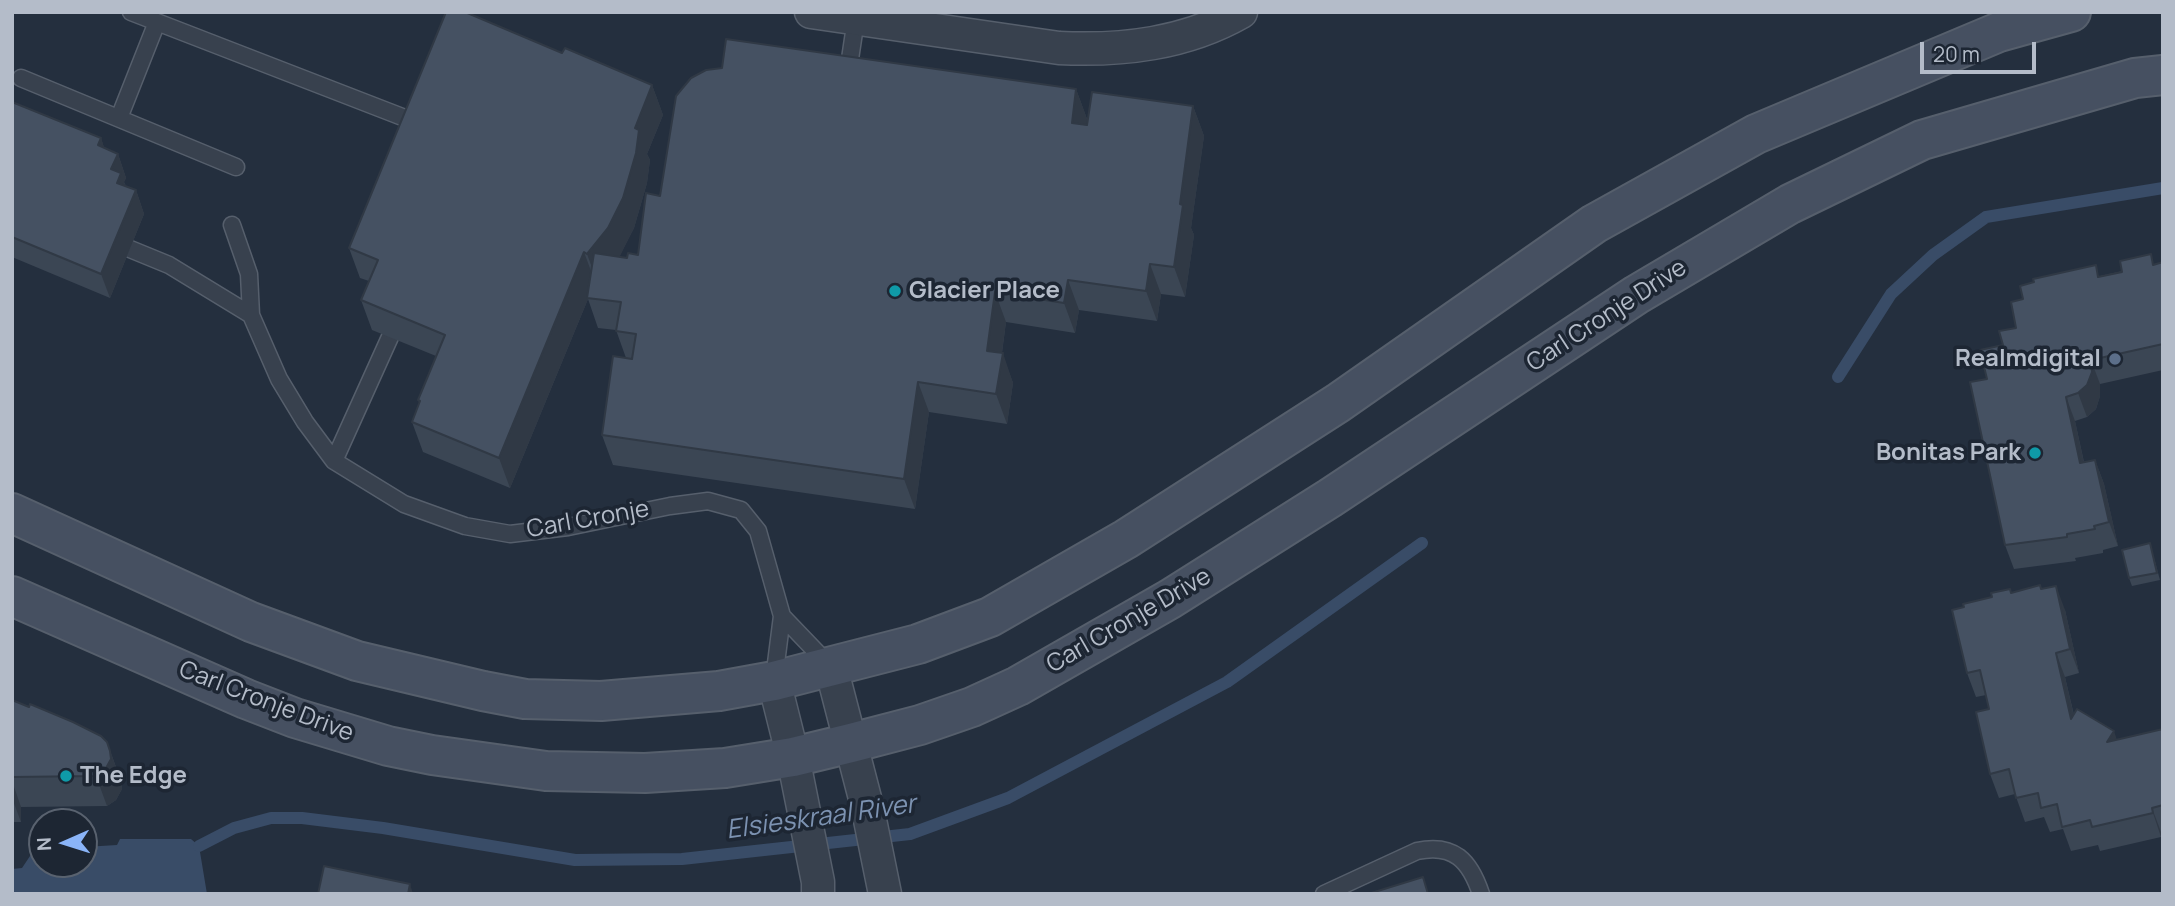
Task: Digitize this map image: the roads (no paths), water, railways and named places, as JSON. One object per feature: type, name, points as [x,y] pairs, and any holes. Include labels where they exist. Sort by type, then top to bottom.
[{"type":"main road","points":[[12,513],[251,622],[357,661],[483,691],[525,699],[601,701],[719,691],[774,681],[918,644],[990,617],[1103,552],[1338,403],[1594,224],[1756,134],[1999,32],[2071,12]]},
{"type":"main road","name":"Carl Cronje Drive","points":[[12,596],[234,694],[295,718],[388,746],[432,755],[546,771],[604,773],[725,768],[793,757],[851,743],[920,725],[972,707],[1018,686],[1170,599],[1331,498],[1636,295],[1790,204],[1922,140],[2135,78],[2163,75]]},
{"type":"street","points":[[811,12],[1059,48],[1091,49],[1122,48],[1167,40],[1202,30],[1241,12]]},
{"type":"street","points":[[831,667],[868,810],[884,889]]},
{"type":"street","points":[[774,681],[793,757],[818,888]]},
{"type":"lane","points":[[131,12],[433,130]]},
{"type":"lane","points":[[845,99],[856,19]]},
{"type":"lane","points":[[119,118],[158,22]]},
{"type":"lane","points":[[21,78],[236,167]]},
{"type":"lane","points":[[232,225],[249,274],[251,315]]},
{"type":"lane","points":[[130,250],[169,265],[251,315]]},
{"type":"lane","name":"Carl Cronje","points":[[251,315],[279,379],[305,422],[334,461],[404,504],[465,526],[510,534],[568,527],[708,501],[741,510],[758,531],[782,617],[774,681]]},
{"type":"lane","points":[[334,461],[390,337]]},
{"type":"lane","name":"Carl Cronje","points":[[782,617],[831,667]]},
{"type":"lane","points":[[1324,894],[1417,851],[1430,848],[1443,849],[1463,860],[1476,879],[1481,894]]},
{"type":"water","points":[[120,839],[191,839],[199,846],[207,894],[12,894],[12,869],[22,868],[28,859],[28,878],[98,878],[98,846],[117,845]]},
{"type":"waterway","name":"Elsieskraal River","points":[[1838,377],[1891,294],[1933,255],[1986,217],[2163,188]]},
{"type":"waterway","name":"Elsieskraal River","points":[[199,846],[234,828],[271,818],[302,818],[383,828],[575,860],[682,859],[910,834],[1008,798],[1227,682],[1422,543]]},
{"type":"place","name":"Glacier Place","points":[[895,291]]},
{"type":"place","name":"Realmdigital","points":[[2115,359]]},
{"type":"place","name":"Bonitas Park","points":[[2035,453]]},
{"type":"place","name":"The Edge","points":[[66,776]]}]
